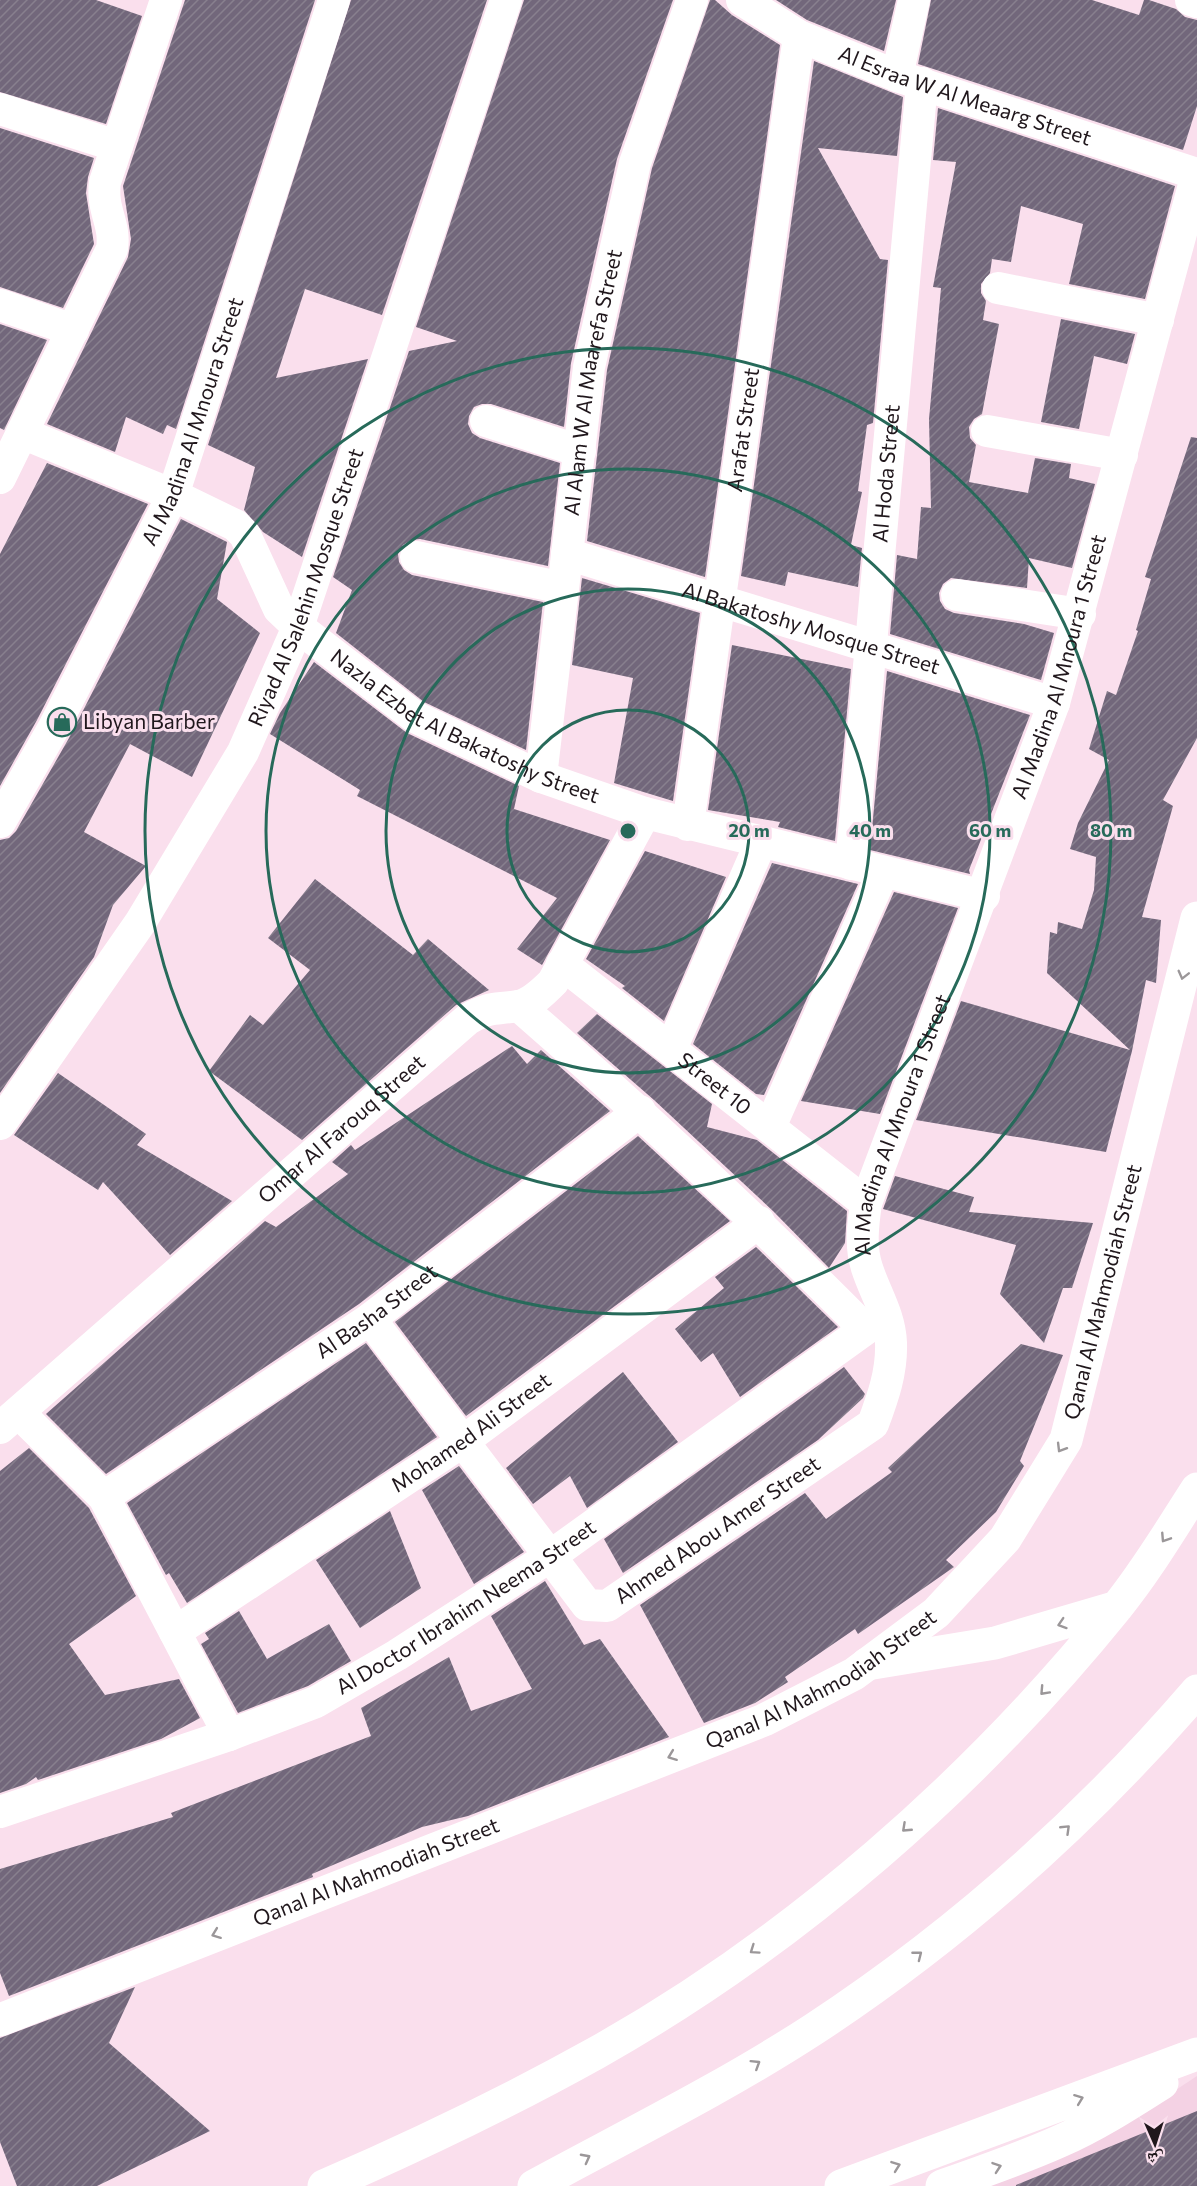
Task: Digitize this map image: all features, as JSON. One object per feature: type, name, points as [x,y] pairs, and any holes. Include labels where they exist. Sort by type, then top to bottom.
[{"type":"main road","name":"Qanal Al Mahmodiah Street","points":[[0,2020],[764,1720],[854,1674],[936,1613],[1005,1539],[1066,1440],[1197,918]]},
{"type":"main road","points":[[324,2186],[489,2109],[597,2052],[700,1988],[799,1918],[893,1840],[982,1757],[1065,1668],[1117,1607],[1197,1489]]},
{"type":"main road","points":[[867,1664],[995,1642],[1117,1607]]},
{"type":"main road","points":[[534,2186],[735,2078],[890,1977],[1034,1860],[1101,1796],[1197,1691]]},
{"type":"main road","points":[[841,2186],[1197,2054]]},
{"type":"main road","points":[[942,2186],[1004,2165],[1061,2141],[1116,2112],[1197,2060]]},
{"type":"street","points":[[0,478],[112,249],[114,236],[103,197],[117,146],[166,0]]},
{"type":"street","name":"Al Madina Al Mnoura Street","points":[[0,822],[53,729],[173,495],[334,0]]},
{"type":"street","name":"Riyad Al Salehin Mosque Street","points":[[0,1124],[140,923],[243,752],[298,627],[506,0]]},
{"type":"street","name":"Al Alam W Al Maarefa Street","points":[[541,777],[589,367],[635,163],[692,0]]},
{"type":"street","name":"Al Esraa W Al Meaarg Street","points":[[742,0],[799,36],[909,80],[1197,174]]},
{"type":"street","name":"Al Hoda Street","points":[[851,864],[870,646],[914,0]]},
{"type":"street","points":[[1191,0],[1197,2]]},
{"type":"street","name":"Arafat Street","points":[[688,825],[799,36]]},
{"type":"street","points":[[0,109],[117,146]]},
{"type":"street","name":"Al Madina Al Mnoura 1 Street","points":[[873,1424],[888,1384],[891,1342],[875,1322],[882,1300],[866,1266],[862,1230],[866,1203],[984,896],[1054,703],[1080,614],[1197,174]]},
{"type":"street","points":[[998,288],[1158,320]]},
{"type":"street","points":[[0,305],[73,330]]},
{"type":"street","points":[[486,422],[580,451]]},
{"type":"street","points":[[987,431],[1122,455]]},
{"type":"street","name":"Nazla Ezbet Al Bakatoshy Street","points":[[22,433],[173,495],[222,518],[240,530],[279,609],[298,627],[415,717],[541,777],[645,813],[984,896]]},
{"type":"street","name":"Al Bakatoshy Mosque Street","points":[[567,554],[1054,703]]},
{"type":"street","points":[[416,557],[563,588]]},
{"type":"street","points":[[957,595],[1080,614]]},
{"type":"street","name":"Omar Al Farouq Street","points":[[9,1420],[468,1019],[483,1010],[501,1006],[519,1006],[538,997],[553,982],[645,813]]},
{"type":"street","points":[[671,1049],[761,842]]},
{"type":"street","points":[[770,1127],[883,872]]},
{"type":"street","name":"Street 10","points":[[562,964],[866,1203]]},
{"type":"street","points":[[519,1006],[640,1111],[759,1222],[875,1322]]},
{"type":"street","name":"Al Basha Street","points":[[104,1497],[370,1319],[640,1111]]},
{"type":"street","name":"Mohamed Ali Street","points":[[175,1632],[462,1442],[759,1222]]},
{"type":"street","name":"Ahmed Abou Amer Street","points":[[370,1319],[586,1605],[607,1606],[873,1424]]},
{"type":"street","name":"Al Doctor Ibrahim Neema Street","points":[[0,1812],[229,1735],[316,1702],[397,1655],[549,1557],[875,1322]]},
{"type":"street","points":[[9,1420],[104,1497],[229,1735]]},
{"type":"shaded area","points":[[1197,2076],[1197,2186],[981,2186],[1159,2101]]},
{"type":"building","points":[[0,0],[96,0],[142,16],[106,124],[0,92]]},
{"type":"building","points":[[185,0],[315,0],[176,429],[167,425],[163,434],[126,417],[115,452],[47,424],[128,257],[131,239],[123,186]]},
{"type":"building","points":[[351,0],[487,0],[382,315],[305,289],[276,378],[368,359],[302,557],[263,532],[244,510],[255,467],[208,445]]},
{"type":"building","points":[[524,0],[673,0],[617,159],[571,363],[564,427],[491,404],[474,407],[469,416],[468,424],[472,433],[480,438],[560,463],[548,566],[420,539],[411,540],[403,545],[398,554],[399,562],[404,570],[412,575],[543,602],[526,750],[424,702],[336,633],[352,590],[333,577],[409,351],[457,341],[416,327]]},
{"type":"building","points":[[710,0],[715,0],[732,15],[780,45],[705,577],[587,541],[607,370],[652,168]]},
{"type":"building","points":[[776,0],[896,0],[884,51],[807,20]]},
{"type":"building","points":[[931,0],[1092,0],[1139,15],[1144,0],[1149,0],[1176,9],[1185,17],[1197,20],[1197,106],[1183,150],[918,64]]},
{"type":"building","points":[[814,61],[903,97],[897,156],[818,148],[880,259],[888,260],[873,423],[867,425],[858,491],[862,492],[851,545],[862,548],[858,587],[788,572],[785,586],[741,576]]},
{"type":"building","points":[[938,108],[1175,186],[1145,299],[1069,284],[1083,224],[1021,206],[1011,262],[992,259],[990,273],[981,284],[981,293],[986,301],[983,320],[999,324],[982,414],[974,419],[969,427],[970,438],[976,445],[969,482],[1028,493],[1035,458],[1071,464],[1069,478],[1095,484],[1072,568],[1029,558],[1027,588],[951,578],[943,584],[939,593],[940,601],[945,609],[954,613],[1024,624],[1054,633],[1041,680],[890,634],[897,555],[917,559],[921,507],[931,508],[929,419],[941,288],[933,287],[956,162],[933,160]]},
{"type":"building","points":[[0,128],[94,158],[86,193],[94,244],[63,308],[0,287]]},
{"type":"building","points":[[1061,319],[1135,334],[1127,364],[1094,356],[1079,429],[1041,422]]},
{"type":"building","points":[[0,324],[47,340],[4,430],[0,428]]},
{"type":"building","points":[[1191,437],[1197,438],[1197,738],[1163,800],[1173,806],[1142,917],[1161,920],[1156,983],[1146,980],[1132,1051],[1106,1152],[916,1120],[961,1001],[1130,1050],[1047,973],[1050,932],[1057,934],[1058,922],[1082,929],[1094,890],[1096,857],[1070,849],[1078,823],[1109,760],[1089,749],[1107,691],[1116,695],[1138,631],[1136,630],[1151,579],[1145,577]]},
{"type":"building","points":[[47,463],[148,504],[37,720],[0,786],[0,554]]},
{"type":"building","points":[[181,519],[227,542],[217,599],[260,633],[192,777],[130,744],[84,832],[146,866],[113,905],[94,957],[0,1093],[0,840],[9,838],[16,831],[69,738]]},
{"type":"building","points":[[582,578],[700,613],[673,801],[614,783],[633,678],[572,665]]},
{"type":"building","points":[[732,645],[851,669],[835,841],[778,827],[780,822],[708,810]]},
{"type":"building","points":[[314,662],[407,733],[519,786],[514,809],[610,840],[542,965],[517,949],[557,898],[357,796],[360,790],[270,734],[280,713]]},
{"type":"building","points":[[887,671],[1030,715],[969,870],[970,874],[870,850]]},
{"type":"building","points":[[645,851],[726,877],[664,1021],[622,988],[625,986],[586,959]]},
{"type":"building","points":[[772,863],[858,884],[764,1095],[756,1094],[693,1044]]},
{"type":"building","points":[[315,879],[413,955],[428,939],[489,990],[456,1005],[302,1140],[209,1071],[250,1015],[263,1025],[310,970],[268,938]]},
{"type":"building","points":[[894,892],[958,908],[880,1114],[801,1101]]},
{"type":"building","points":[[597,1014],[712,1104],[707,1127],[757,1140],[847,1211],[845,1243],[829,1268],[773,1211],[654,1100],[577,1033]]},
{"type":"building","points":[[512,1046],[527,1064],[541,1050],[610,1111],[359,1304],[106,1474],[46,1414],[265,1221],[276,1227],[348,1174],[332,1162],[351,1145],[355,1150]]},
{"type":"building","points":[[58,1073],[146,1134],[137,1145],[232,1201],[170,1255],[103,1182],[98,1190],[14,1135]]},
{"type":"building","points":[[638,1136],[730,1221],[466,1416],[395,1322]]},
{"type":"building","points":[[895,1176],[974,1197],[969,1212],[1093,1223],[1072,1288],[1063,1288],[1044,1343],[1000,1294],[1016,1245],[883,1209]]},
{"type":"building","points":[[756,1247],[838,1327],[740,1397],[713,1353],[701,1362],[675,1329],[724,1288],[715,1277]]},
{"type":"building","points":[[366,1343],[437,1437],[187,1603],[169,1573],[166,1575],[127,1503]]},
{"type":"building","points":[[1021,1344],[1063,1355],[1020,1461],[1024,1466],[996,1512],[946,1560],[954,1567],[858,1634],[855,1629],[785,1677],[788,1682],[755,1703],[704,1723],[640,1605],[805,1493],[826,1519],[892,1472],[888,1468]]},
{"type":"building","points":[[844,1367],[865,1394],[818,1440],[623,1573],[604,1539]]},
{"type":"building","points":[[623,1372],[678,1442],[587,1508],[570,1476],[533,1504],[506,1468]]},
{"type":"building","points":[[29,1448],[89,1508],[136,1596],[69,1644],[105,1695],[179,1679],[200,1718],[161,1739],[38,1780],[36,1777],[26,1784],[0,1793],[0,1471]]},
{"type":"building","points":[[459,1466],[524,1552],[474,1584],[422,1490]]},
{"type":"building","points":[[390,1511],[421,1588],[360,1628],[316,1560]]},
{"type":"building","points":[[545,1581],[584,1645],[600,1639],[669,1737],[468,1816],[422,1827],[312,1874],[313,1877],[9,1996],[0,1973],[0,1869],[173,1817],[171,1813],[371,1736],[361,1708],[449,1657],[471,1711],[532,1689],[491,1616]]},
{"type":"building","points":[[239,1611],[267,1659],[329,1624],[351,1661],[308,1686],[238,1713],[201,1644],[209,1639],[205,1633]]},
{"type":"building","points":[[135,1987],[109,2043],[210,2131],[97,2186],[17,2186],[0,2142],[0,2038]]},
{"type":"building","points":[[1197,2111],[1197,2186],[1016,2186],[1016,2185]]},
{"type":"place","name":"Libyan Barber","points":[[62,722]]}]
